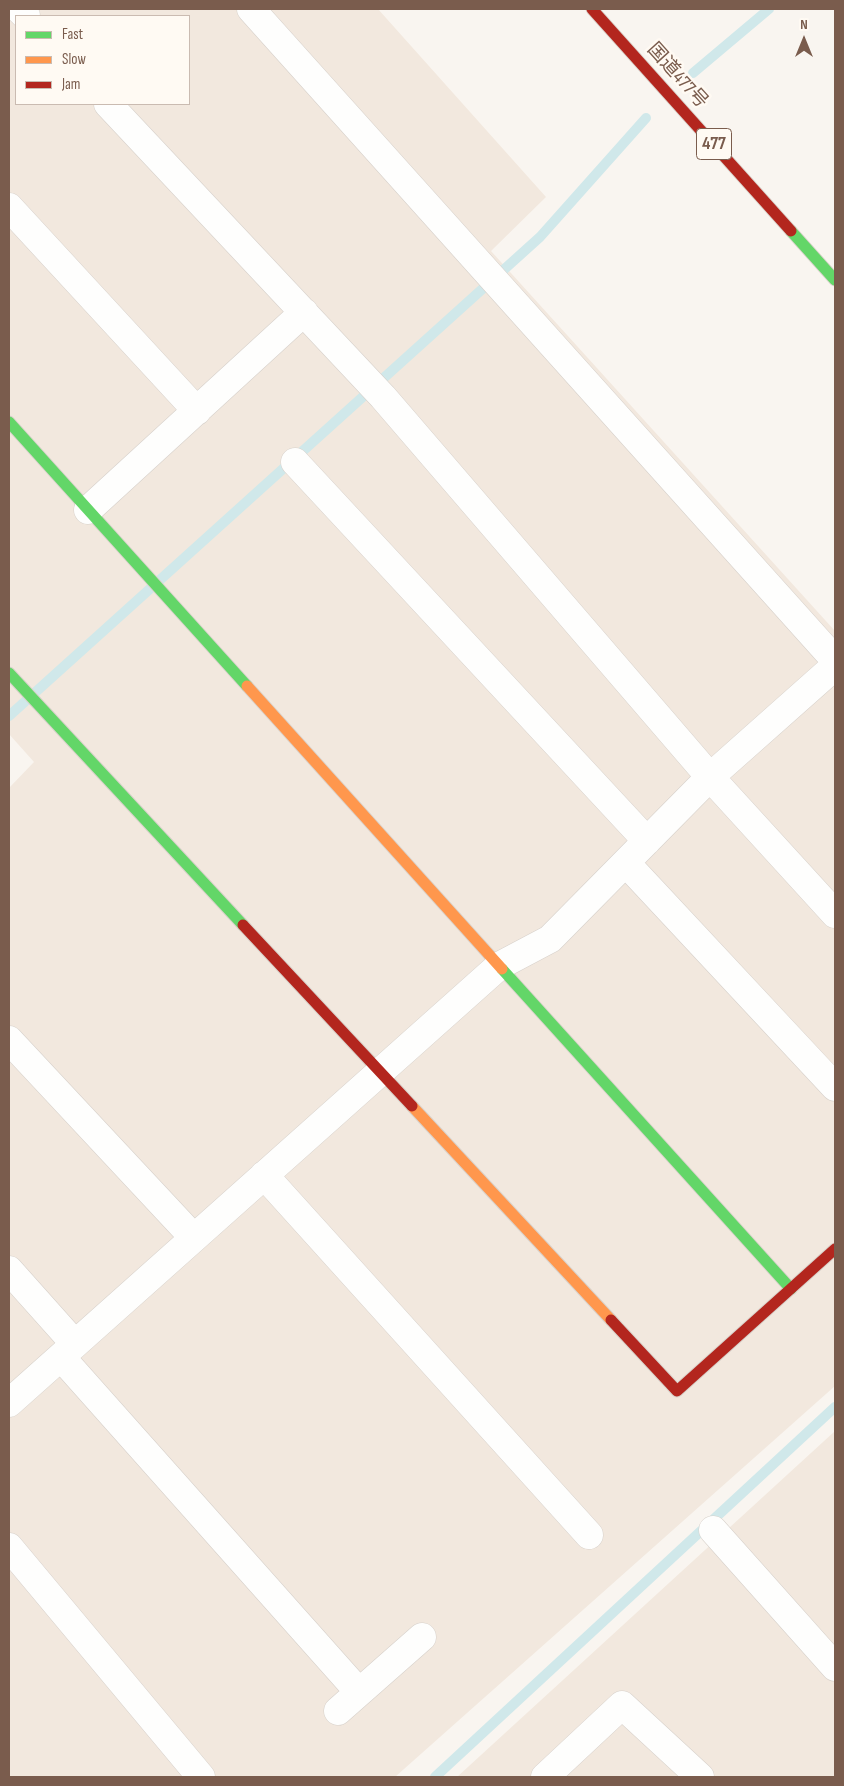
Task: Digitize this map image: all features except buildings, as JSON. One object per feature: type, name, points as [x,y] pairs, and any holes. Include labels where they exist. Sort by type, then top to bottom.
[{"type":"main road","name":"国道477号","points":[[592,9],[835,280]]},
{"type":"main road","points":[[9,422],[791,1289]]},
{"type":"main road","points":[[9,673],[677,1391],[835,1249]]},
{"type":"street","points":[[251,9],[835,660]]},
{"type":"street","points":[[109,105],[383,397],[710,777],[835,914]]},
{"type":"street","points":[[9,207],[197,411]]},
{"type":"street","points":[[88,510],[304,312]]},
{"type":"street","points":[[295,462],[647,841]]},
{"type":"street","points":[[9,1403],[499,966],[550,939],[710,777],[835,666]]},
{"type":"street","points":[[626,863],[835,1087]]},
{"type":"street","points":[[9,1040],[194,1238]]},
{"type":"street","points":[[264,1175],[589,1535]]},
{"type":"street","points":[[9,1270],[68,1351],[359,1692]]},
{"type":"street","points":[[713,1530],[835,1667]]},
{"type":"street","points":[[9,1547],[202,1777]]},
{"type":"street","points":[[338,1711],[422,1637]]},
{"type":"street","points":[[545,1777],[622,1706],[700,1777]]},
{"type":"shaded area","points":[[9,9],[378,9],[546,197],[491,251],[835,631],[835,1386],[395,1777],[9,1777],[9,788],[34,762],[9,734]]},
{"type":"shaded area","points":[[835,1431],[835,1777],[457,1777]]},
{"type":"waterway","points":[[693,73],[769,9]]},
{"type":"waterway","points":[[9,716],[540,237],[646,118]]},
{"type":"waterway","points":[[435,1777],[835,1407]]},
{"type":"traffic: fast","points":[[791,231],[835,280]]},
{"type":"traffic: fast","points":[[9,422],[247,686]]},
{"type":"traffic: fast","points":[[9,673],[243,925]]},
{"type":"traffic: fast","points":[[502,969],[791,1289]]},
{"type":"traffic: slow","points":[[247,686],[502,969]]},
{"type":"traffic: slow","points":[[412,1106],[611,1320]]},
{"type":"traffic: jam","points":[[592,9],[791,231]]},
{"type":"traffic: jam","points":[[243,925],[412,1106]]},
{"type":"traffic: jam","points":[[611,1320],[677,1391],[835,1249]]}]
